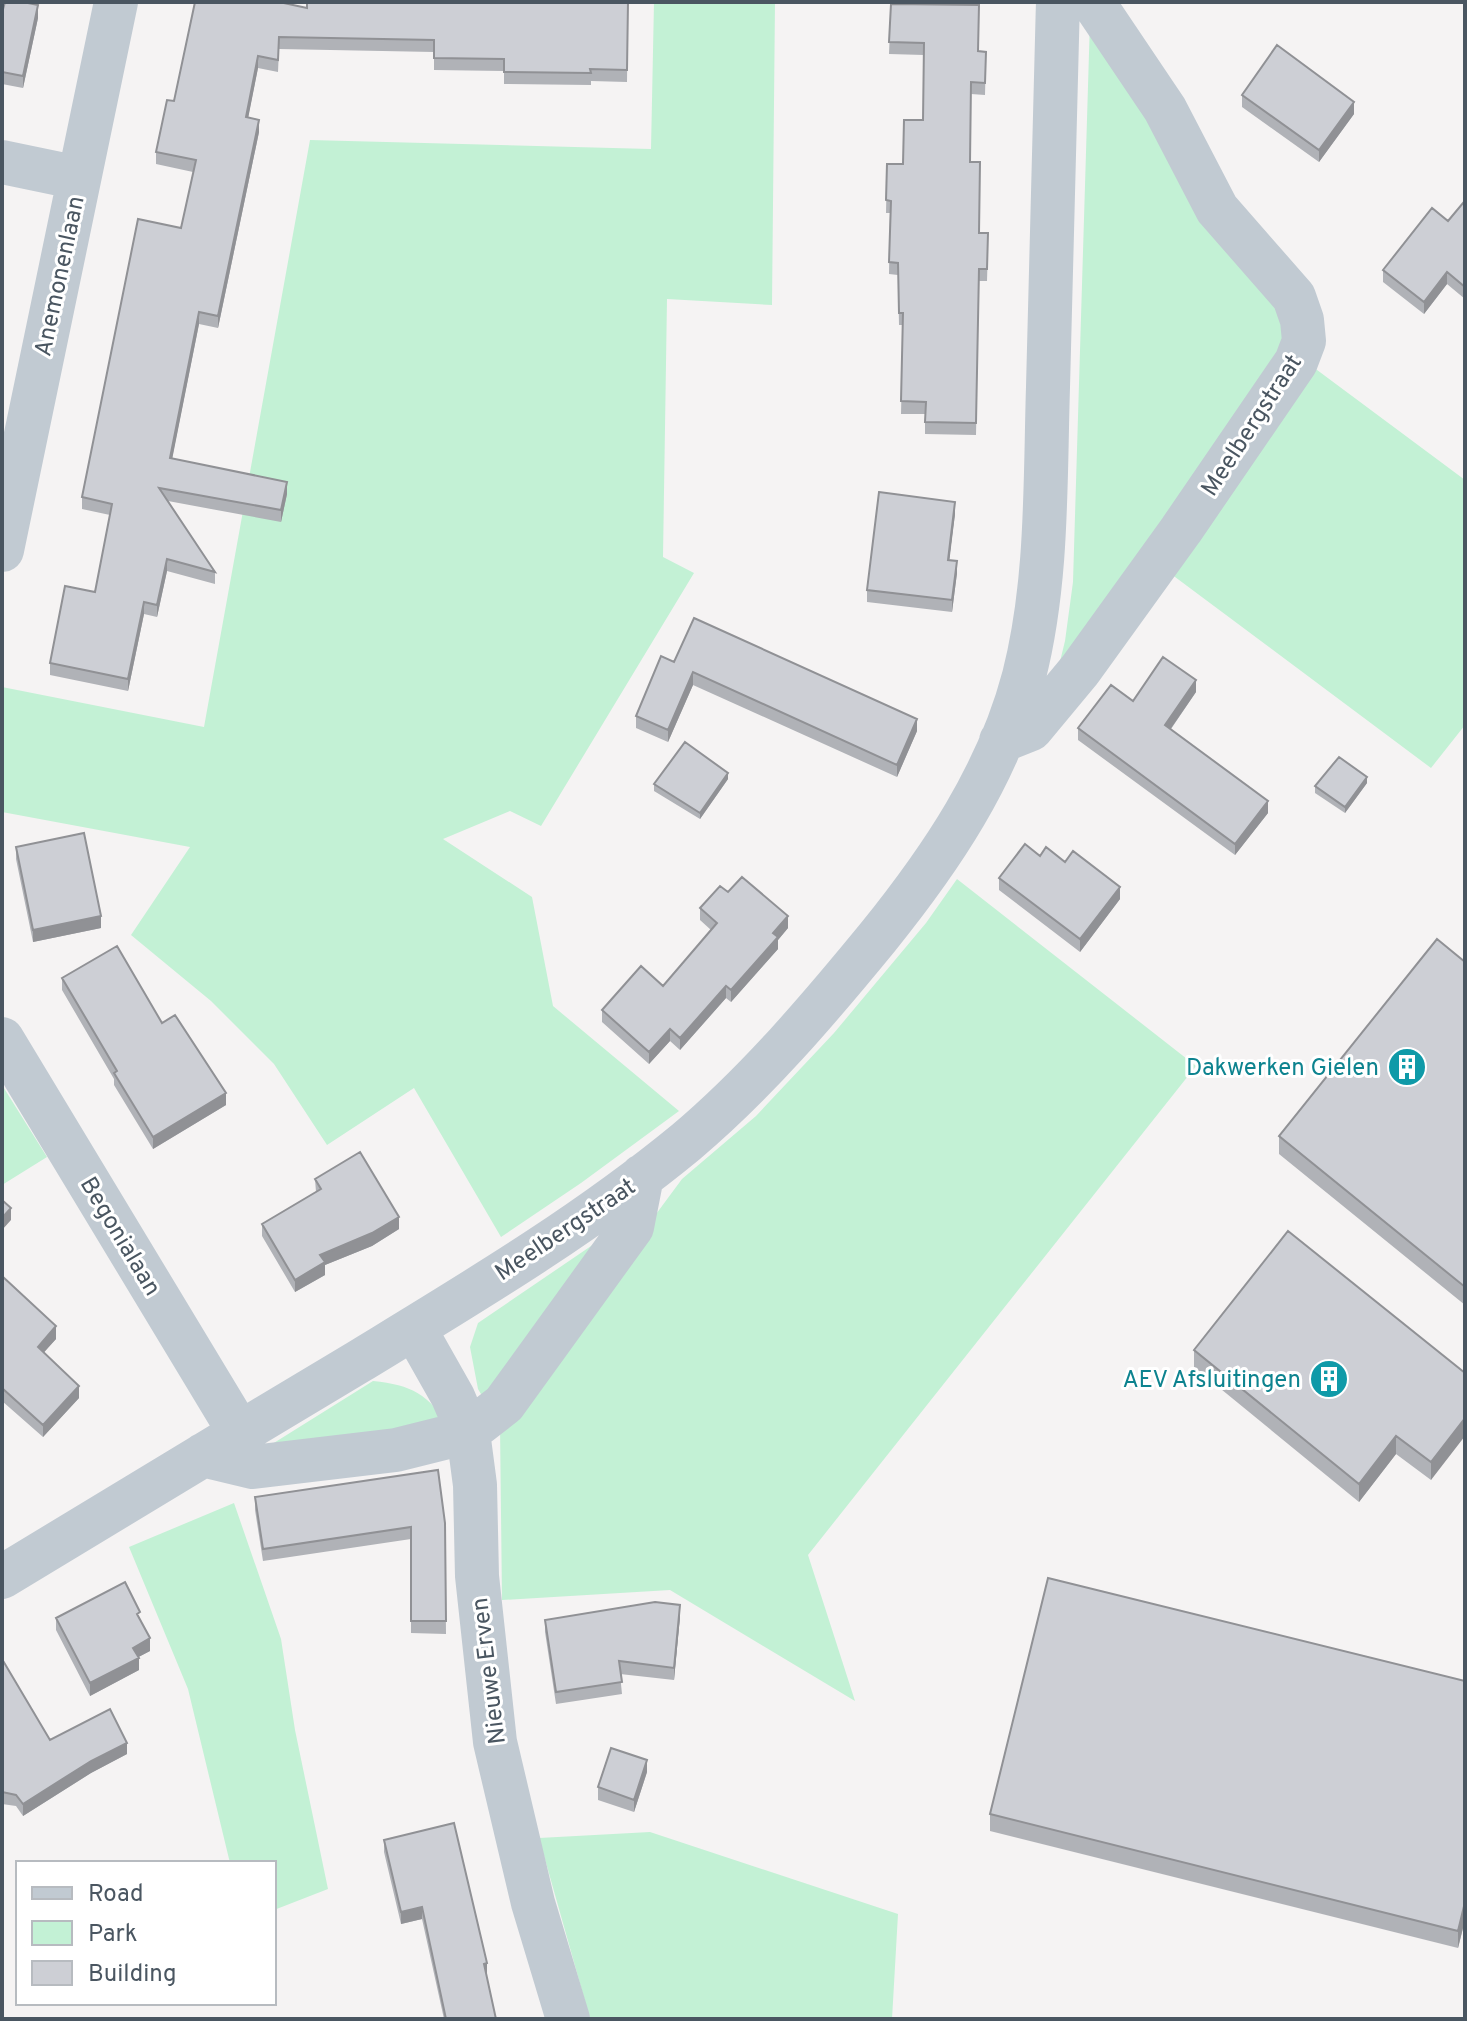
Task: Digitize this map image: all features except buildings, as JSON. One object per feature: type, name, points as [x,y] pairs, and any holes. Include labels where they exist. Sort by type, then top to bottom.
[{"type":"street","name":"Anemonenlaan","points":[[2,550],[116,2]]},
{"type":"street","name":"Meelbergstraat","points":[[2,1577],[574,1228],[689,1139],[771,1061],[841,983],[927,876],[974,801],[1001,741],[1023,678],[1040,595],[1058,2]]},
{"type":"street","name":"Meelbergstraat","points":[[1001,741],[1031,729],[1080,670],[1296,362],[1304,341],[1302,320],[1294,297],[1217,209],[1165,109],[1093,2]]},
{"type":"street","points":[[2,162],[79,178]]},
{"type":"street","name":"Begonialaan","points":[[2,1039],[240,1433]]},
{"type":"street","points":[[203,1455],[253,1467],[396,1450],[468,1432],[504,1404],[632,1227],[642,1176]]},
{"type":"street","name":"Nieuwe Erven","points":[[414,1328],[453,1397],[468,1432],[475,1485],[477,1576],[495,1742],[533,1903],[568,2019]]},
{"type":"green space","points":[[654,2],[775,2],[772,305],[667,299],[663,557],[694,573],[541,826],[510,811],[443,839],[532,897],[553,1006],[679,1111],[501,1237],[414,1088],[327,1145],[274,1064],[211,1001],[131,935],[190,847],[2,812],[2,687],[204,727],[310,140],[651,149]]},
{"type":"green space","points":[[1090,20],[1283,299],[1292,345],[1054,686],[1065,641],[1073,582]]},
{"type":"green space","points":[[1309,364],[1465,480],[1465,725],[1431,768],[1167,571]]},
{"type":"green space","points":[[957,879],[1196,1066],[808,1555],[855,1701],[670,1590],[502,1600],[500,1425],[682,1179],[756,1116],[834,1033],[926,923]]},
{"type":"green space","points":[[2,1085],[47,1157],[2,1185]]},
{"type":"green space","points":[[616,1229],[488,1406],[478,1389],[470,1347],[478,1323]]},
{"type":"green space","points":[[373,1381],[398,1385],[418,1393],[450,1428],[261,1451]]},
{"type":"green space","points":[[234,1503],[281,1639],[295,1730],[328,1889],[276,1909],[276,1861],[230,1861],[188,1689],[129,1547]]},
{"type":"green space","points":[[650,1832],[898,1914],[892,2019],[590,2019],[539,1838]]},
{"type":"place","name":"Dakwerken Gielen","points":[[1407,1067]]},
{"type":"place","name":"AEV Afsluitingen","points":[[1329,1379]]}]
